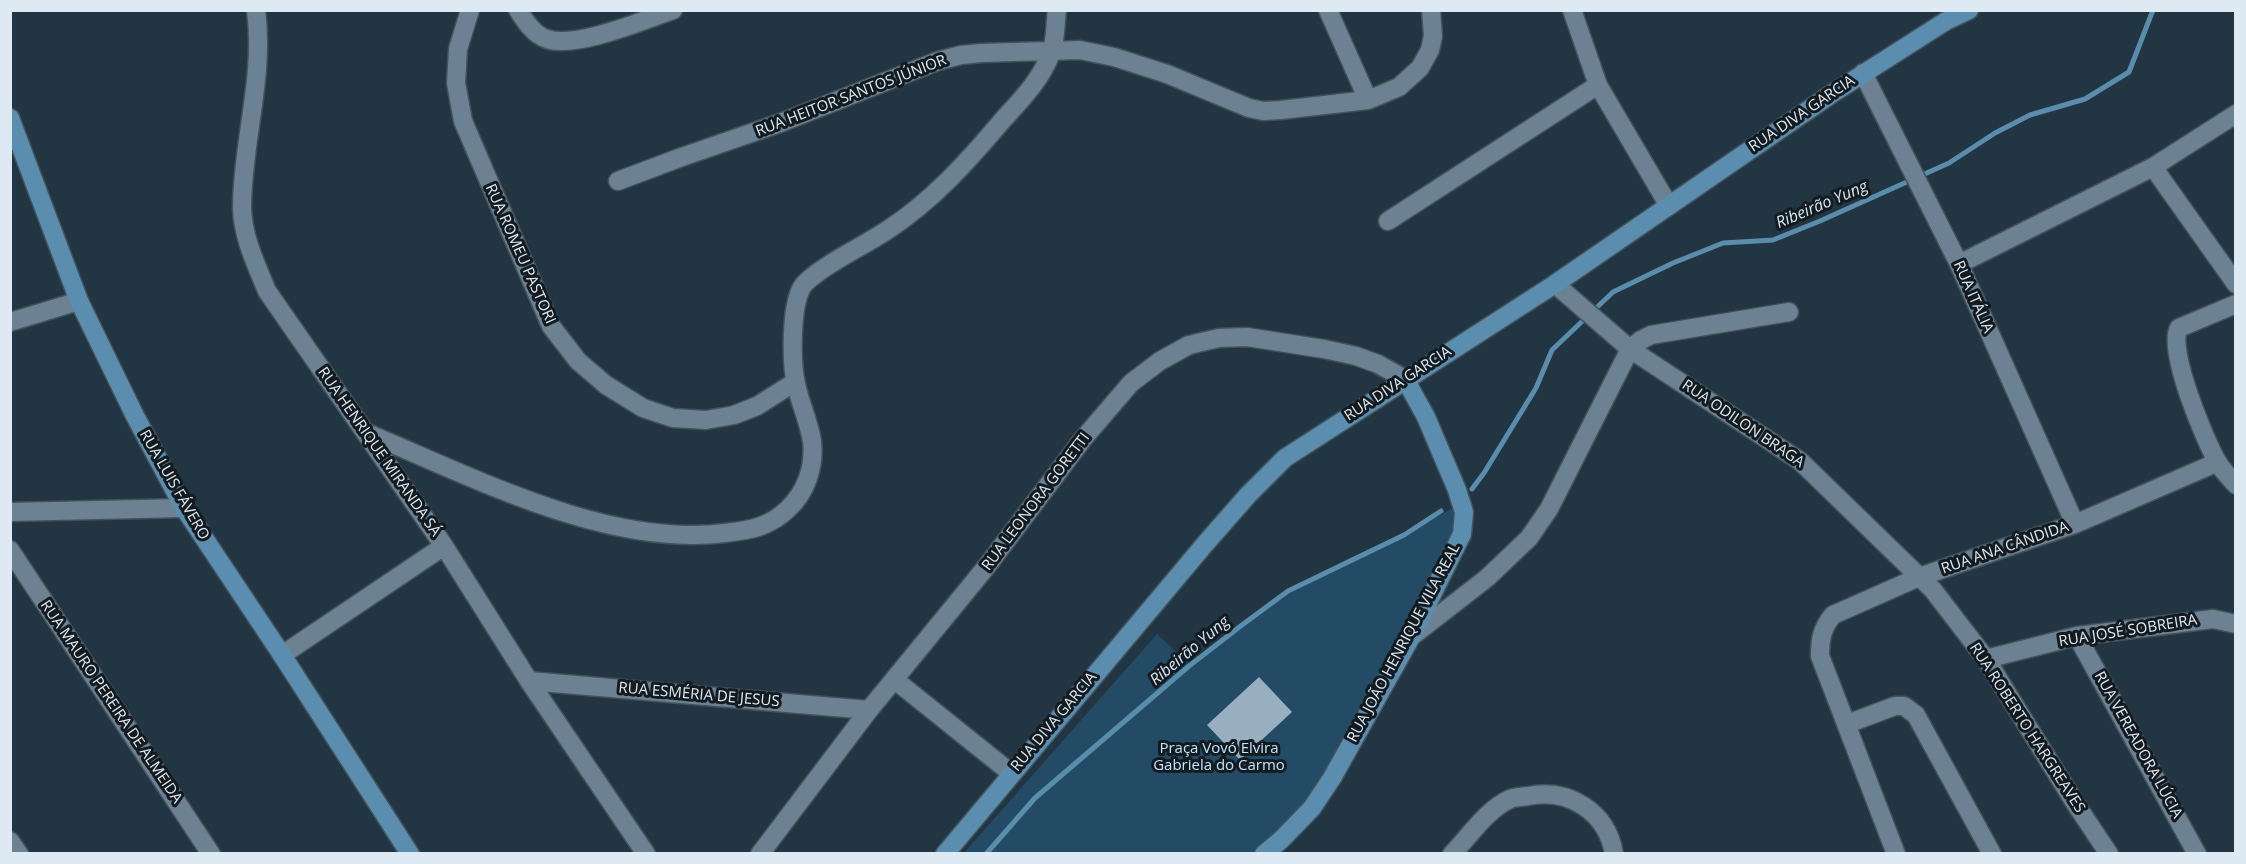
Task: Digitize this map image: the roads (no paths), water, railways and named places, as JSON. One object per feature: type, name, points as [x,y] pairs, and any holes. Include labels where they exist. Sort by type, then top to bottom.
[{"type":"street","name":"RUA HENRIQUE MIRANDA SÁ","points":[[256,10],[256,95],[242,208],[247,244],[267,291],[444,546],[529,681],[646,854]]},
{"type":"street","name":"RUA ROMEU PASTORI","points":[[470,10],[458,49],[456,83],[463,121],[551,326],[578,361],[606,385],[643,408],[673,418],[706,420],[735,415],[757,406],[795,382]]},
{"type":"street","points":[[518,10],[531,29],[547,39],[574,41],[673,10]]},
{"type":"street","points":[[367,434],[535,503],[607,525],[672,535],[710,535],[748,530],[775,522],[805,489],[811,464],[812,441],[795,382],[794,326],[796,303],[802,285],[814,275],[891,228],[954,177],[1035,82],[1053,50],[1057,10]]},
{"type":"street","points":[[1329,10],[1368,100]]},
{"type":"street","name":"RUA HEITOR SANTOS JÚNIOR","points":[[618,181],[780,123],[938,61],[962,55],[1080,50],[1114,57],[1167,74],[1229,100],[1263,111],[1368,100],[1399,87],[1420,68],[1430,50],[1433,36],[1431,10]]},
{"type":"street","points":[[1572,10],[1598,85],[1669,206]]},
{"type":"street","name":"RUA DIVA GARCIA","points":[[945,854],[1205,544],[1248,495],[1285,458],[1555,284],[1946,16],[1970,10]]},
{"type":"street","name":"RUA ITÁLIA","points":[[1863,74],[1959,264],[2075,524]]},
{"type":"street","points":[[1388,221],[1598,85]]},
{"type":"street","points":[[1959,264],[2153,167],[2235,114]]},
{"type":"street","name":"RUA LUIS FÁVERO","points":[[10,118],[80,301],[135,416],[184,508],[410,854]]},
{"type":"street","points":[[2153,167],[2235,284]]},
{"type":"street","name":"RUA ODILON BRAGA","points":[[1555,284],[1630,349],[1800,460],[1919,577]]},
{"type":"street","points":[[10,322],[80,301]]},
{"type":"street","points":[[2235,304],[2179,328],[2176,336],[2185,386],[2218,462],[2235,485]]},
{"type":"street","points":[[1411,637],[1487,578],[1529,538],[1549,509],[1630,349],[1651,335],[1789,312]]},
{"type":"street","name":"RUA LEONORA GORETTI","points":[[760,854],[869,710],[987,566],[1083,439],[1131,383],[1160,361],[1189,345],[1219,338],[1246,337],[1324,348],[1356,356],[1378,364],[1405,379]]},
{"type":"street","name":"RUA JOÃO HENRIQUE VILA REAL","points":[[1264,854],[1312,808],[1332,778],[1411,637],[1462,534],[1464,512],[1457,490],[1426,417],[1405,379]]},
{"type":"street","name":"RUA ANA CÂNDIDA","points":[[1847,724],[1820,656],[1820,639],[1824,626],[1833,615],[1919,577],[2075,524],[2218,462]]},
{"type":"street","points":[[10,512],[184,508]]},
{"type":"street","points":[[282,655],[444,546]]},
{"type":"street","name":"RUA MAURO PEREIRA DE ALMEIDA","points":[[10,550],[211,854]]},
{"type":"street","name":"RUA ROBERTO HARGREAVES","points":[[1919,577],[1933,590],[1986,659],[2109,854]]},
{"type":"street","name":"RUA JOSÉ SOBREIRA","points":[[1986,659],[2077,636],[2213,618],[2235,624]]},
{"type":"street","name":"RUA VEREADORA LÚCIA","points":[[2077,636],[2197,854]]},
{"type":"street","points":[[895,680],[1011,773]]},
{"type":"street","name":"RUA ESMÉRIA DE JESUS","points":[[529,681],[869,710]]},
{"type":"street","points":[[1896,854],[1847,724],[1895,706],[1904,706],[1916,716],[1992,854]]},
{"type":"street","points":[[1452,854],[1483,819],[1510,799],[1545,792],[1580,802],[1602,822],[1614,854]]},
{"type":"street","points":[[10,841],[19,854]]},
{"type":"waterway","name":"Ribeirão Yung","points":[[1472,489],[1536,388],[1552,350],[1613,292],[1673,263],[1723,243],[1773,240],[1820,221],[1949,163],[1995,133],[2030,115],[2085,99],[2129,72],[2153,10]]},
{"type":"waterway","name":"Ribeirão Yung","points":[[986,854],[1035,798],[1189,666],[1242,625],[1288,591],[1404,535],[1441,511]]},
{"type":"park label","name":"Praça Vovó Elvira Gabriela do Carmo","points":[[1219,758]]}]
